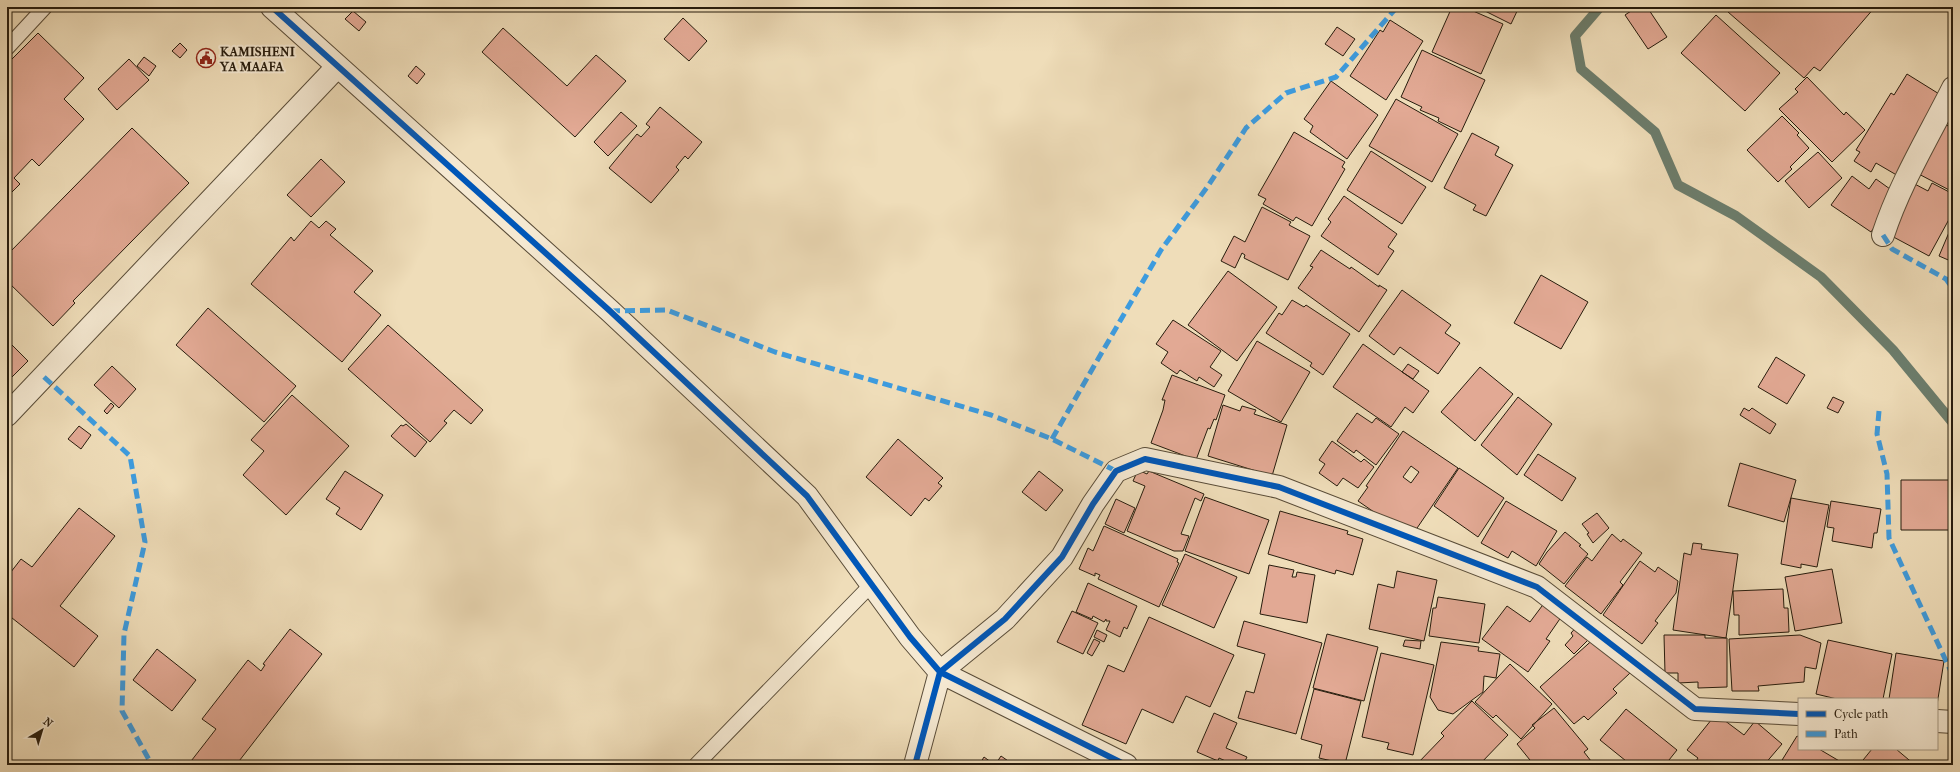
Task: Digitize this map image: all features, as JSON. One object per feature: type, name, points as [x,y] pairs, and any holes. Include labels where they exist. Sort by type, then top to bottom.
[{"type":"street","points":[[272,7],[610,311],[807,496],[910,637],[940,672],[1126,765]]},
{"type":"street","points":[[7,415],[337,67]]},
{"type":"street","points":[[1883,235],[1892,210],[1909,172],[1953,88]]},
{"type":"street","points":[[912,762],[940,672],[1005,619],[1062,557],[1093,504],[1116,471],[1145,459],[1279,487],[1537,587],[1695,709],[1798,714]]},
{"type":"street","points":[[1938,721],[1953,722]]},
{"type":"lane","points":[[7,48],[45,7]]},
{"type":"lane","points":[[696,765],[872,584]]},
{"type":"building","points":[[1452,7],[1464,7],[1503,24],[1481,74],[1432,52]]},
{"type":"building","points":[[1477,7],[1519,7],[1511,24]]},
{"type":"building","points":[[1637,7],[1647,7],[1667,37],[1648,49],[1625,15]]},
{"type":"building","points":[[1733,7],[1875,7],[1820,71],[1814,67],[1804,78],[1728,12]]},
{"type":"building","points":[[353,11],[366,22],[359,31],[345,19]]},
{"type":"building","points":[[1716,15],[1780,73],[1745,111],[1681,53]]},
{"type":"building","points":[[683,18],[707,41],[689,61],[664,39]]},
{"type":"building","points":[[1390,20],[1423,41],[1386,100],[1350,76],[1380,30],[1383,32]]},
{"type":"building","points":[[1337,27],[1355,39],[1343,56],[1325,44]]},
{"type":"building","points":[[503,28],[567,86],[596,55],[626,81],[575,137],[482,52]]},
{"type":"building","points":[[38,33],[84,78],[64,99],[84,119],[39,166],[32,159],[14,178],[20,184],[7,197],[7,64]]},
{"type":"building","points":[[180,43],[187,50],[180,58],[172,51]]},
{"type":"building","points":[[1422,50],[1485,80],[1461,132],[1438,121],[1439,118],[1420,110],[1422,107],[1401,97]]},
{"type":"building","points":[[144,57],[156,66],[149,76],[137,66]]},
{"type":"building","points":[[129,59],[149,80],[117,110],[98,89]]},
{"type":"building","points":[[416,66],[425,74],[417,84],[408,76]]},
{"type":"building","points":[[1907,74],[1944,97],[1900,177],[1876,163],[1871,172],[1854,161],[1860,152],[1856,150],[1891,93],[1894,95]]},
{"type":"building","points":[[1807,77],[1844,115],[1846,112],[1865,130],[1832,162],[1779,109],[1798,92],[1795,89]]},
{"type":"building","points":[[1331,81],[1378,115],[1347,159],[1310,132],[1313,126],[1304,119]]},
{"type":"building","points":[[1396,99],[1458,134],[1432,182],[1369,146]]},
{"type":"building","points":[[660,107],[702,142],[688,159],[685,156],[676,167],[679,170],[651,203],[609,168],[637,134],[641,137],[650,127],[646,124]]},
{"type":"building","points":[[621,112],[637,126],[608,156],[594,142]]},
{"type":"building","points":[[1782,116],[1799,133],[1797,135],[1809,148],[1790,167],[1792,169],[1778,182],[1747,150]]},
{"type":"building","points":[[1939,121],[1952,128],[1953,126],[1953,192],[1913,171]]},
{"type":"building","points":[[132,128],[189,183],[73,301],[75,303],[53,326],[7,281],[7,255]]},
{"type":"building","points":[[1294,132],[1345,162],[1342,167],[1345,169],[1312,226],[1296,217],[1293,221],[1263,204],[1266,199],[1258,195]]},
{"type":"building","points":[[1472,133],[1499,147],[1495,155],[1513,165],[1486,216],[1473,210],[1476,205],[1444,188]]},
{"type":"building","points":[[1371,151],[1426,187],[1402,224],[1347,190]]},
{"type":"building","points":[[1818,152],[1842,178],[1809,208],[1785,181]]},
{"type":"building","points":[[321,159],[345,182],[311,217],[287,195]]},
{"type":"building","points":[[1852,176],[1869,189],[1876,179],[1897,194],[1871,232],[1831,205]]},
{"type":"building","points":[[1909,181],[1928,191],[1932,183],[1953,194],[1953,212],[1929,256],[1886,233]]},
{"type":"building","points":[[1344,196],[1397,234],[1388,247],[1394,251],[1378,275],[1321,236],[1331,222],[1328,219]]},
{"type":"building","points":[[1262,207],[1291,222],[1289,225],[1310,236],[1288,280],[1244,258],[1245,255],[1242,253],[1235,268],[1221,261],[1234,236],[1245,242]]},
{"type":"building","points":[[311,221],[319,228],[326,221],[336,229],[330,235],[373,271],[354,292],[381,315],[342,362],[251,284],[291,237],[294,241]]},
{"type":"building","points":[[1953,223],[1953,262],[1939,256]]},
{"type":"building","points":[[1321,250],[1350,269],[1351,267],[1379,287],[1379,285],[1387,290],[1359,332],[1298,288],[1313,267],[1310,266]]},
{"type":"building","points":[[1228,271],[1277,307],[1237,361],[1188,325]]},
{"type":"building","points":[[1541,275],[1588,302],[1561,349],[1514,323]]},
{"type":"building","points":[[1402,290],[1451,325],[1445,333],[1460,343],[1438,374],[1400,347],[1394,355],[1369,336]]},
{"type":"building","points":[[1292,300],[1304,307],[1306,305],[1350,334],[1323,375],[1310,366],[1312,363],[1266,333],[1279,313],[1282,315]]},
{"type":"building","points":[[208,308],[296,386],[264,422],[176,345]]},
{"type":"building","points":[[1173,320],[1221,351],[1210,367],[1222,375],[1214,387],[1199,377],[1197,381],[1180,370],[1177,374],[1161,363],[1168,352],[1156,344]]},
{"type":"building","points":[[388,325],[483,410],[471,424],[454,410],[444,421],[447,423],[430,442],[348,369]]},
{"type":"building","points":[[7,340],[28,361],[7,382]]},
{"type":"building","points":[[1257,341],[1310,372],[1281,422],[1228,391]]},
{"type":"building","points":[[1363,344],[1429,391],[1413,413],[1405,407],[1391,427],[1333,387]]},
{"type":"building","points":[[1776,357],[1805,375],[1787,404],[1758,387]]},
{"type":"building","points":[[1408,364],[1419,371],[1413,379],[1402,372]]},
{"type":"building","points":[[112,366],[136,389],[119,408],[94,385]]},
{"type":"building","points":[[1480,367],[1513,394],[1475,441],[1441,412]]},
{"type":"building","points":[[1172,375],[1225,395],[1216,420],[1214,419],[1210,429],[1208,428],[1196,460],[1151,443],[1163,410],[1165,400],[1162,400]]},
{"type":"building","points":[[292,395],[349,446],[286,515],[243,475],[264,451],[251,440]]},
{"type":"building","points":[[1518,397],[1552,424],[1517,475],[1481,445]]},
{"type":"building","points":[[1833,397],[1844,402],[1838,413],[1827,408]]},
{"type":"building","points":[[111,403],[114,406],[107,414],[104,411]]},
{"type":"building","points":[[1223,405],[1240,411],[1242,406],[1256,410],[1254,414],[1287,425],[1272,476],[1208,456]]},
{"type":"building","points":[[1744,408],[1749,411],[1752,408],[1776,424],[1770,434],[1740,415]]},
{"type":"building","points":[[1357,413],[1372,423],[1376,418],[1399,434],[1376,465],[1356,450],[1354,453],[1337,441]]},
{"type":"building","points":[[406,424],[427,442],[415,457],[391,436],[401,425],[403,426]]},
{"type":"building","points":[[79,426],[91,435],[81,449],[68,439]]},
{"type":"building","points":[[1403,431],[1458,468],[1413,534],[1390,523],[1358,501],[1368,487],[1366,486]],"holes":[[[1411,466],[1419,472],[1411,483],[1403,477]]]},
{"type":"building","points":[[898,439],[943,478],[938,483],[942,486],[929,501],[925,498],[911,516],[866,477]]},
{"type":"building","points":[[1332,441],[1361,462],[1364,459],[1374,467],[1358,488],[1343,478],[1337,486],[1319,473],[1325,464],[1319,460]]},
{"type":"building","points":[[1538,454],[1576,478],[1562,501],[1524,475]]},
{"type":"building","points":[[1740,463],[1796,480],[1784,522],[1728,506]]},
{"type":"building","points":[[1459,468],[1504,498],[1478,537],[1434,506]]},
{"type":"building","points":[[1138,470],[1147,474],[1149,471],[1204,494],[1201,501],[1195,498],[1181,534],[1189,536],[1183,551],[1174,551],[1127,531],[1145,486],[1133,481]]},
{"type":"building","points":[[345,471],[383,495],[361,530],[336,514],[340,508],[326,499]]},
{"type":"building","points":[[1039,471],[1063,490],[1046,511],[1022,492]]},
{"type":"building","points":[[1901,480],[1950,480],[1950,530],[1901,530]]},
{"type":"building","points":[[1205,497],[1269,520],[1249,574],[1185,551]]},
{"type":"building","points":[[1791,498],[1829,505],[1817,567],[1801,564],[1801,568],[1781,564]]},
{"type":"building","points":[[1116,499],[1135,508],[1124,533],[1105,524]]},
{"type":"building","points":[[1506,501],[1557,531],[1536,566],[1512,551],[1508,558],[1481,543]]},
{"type":"building","points":[[1831,501],[1881,509],[1877,533],[1874,533],[1872,548],[1832,541],[1834,528],[1827,527]]},
{"type":"building","points":[[79,508],[115,536],[60,606],[98,636],[74,667],[7,614],[7,601],[11,595],[7,592],[7,577],[21,559],[32,567]]},
{"type":"building","points":[[1280,511],[1348,531],[1347,534],[1363,539],[1353,575],[1336,570],[1335,574],[1268,554]]},
{"type":"building","points":[[1597,513],[1609,528],[1593,543],[1587,534],[1589,533],[1582,524]]},
{"type":"building","points":[[1104,526],[1178,559],[1177,562],[1179,563],[1159,607],[1098,579],[1100,575],[1095,573],[1095,576],[1079,569],[1088,548],[1093,551]]},
{"type":"building","points":[[1565,532],[1581,545],[1579,546],[1588,554],[1564,584],[1539,564],[1547,552]]},
{"type":"building","points":[[1612,534],[1621,542],[1623,539],[1642,553],[1620,582],[1623,585],[1601,614],[1565,586],[1587,557],[1592,561]]},
{"type":"building","points":[[1693,543],[1702,544],[1701,549],[1738,554],[1726,638],[1673,630],[1684,553],[1691,555]]},
{"type":"building","points":[[1185,554],[1237,577],[1214,628],[1162,605]]},
{"type":"building","points":[[1640,561],[1655,572],[1658,567],[1678,581],[1676,593],[1655,621],[1658,623],[1642,644],[1603,615]]},
{"type":"building","points":[[1269,565],[1294,570],[1292,577],[1296,577],[1297,572],[1315,575],[1307,623],[1260,614]]},
{"type":"building","points":[[1832,569],[1842,623],[1795,631],[1785,577]]},
{"type":"building","points":[[1397,571],[1437,580],[1424,641],[1369,629],[1378,584],[1394,588]]},
{"type":"building","points":[[1088,583],[1137,606],[1127,629],[1124,627],[1120,637],[1106,630],[1110,621],[1106,621],[1106,619],[1104,622],[1093,616],[1092,619],[1076,612]]},
{"type":"building","points":[[1783,589],[1784,608],[1788,608],[1789,632],[1739,635],[1739,615],[1734,615],[1733,591]]},
{"type":"building","points":[[1438,597],[1485,604],[1479,643],[1429,636],[1433,608],[1436,608]]},
{"type":"building","points":[[1548,598],[1566,610],[1546,639],[1550,641],[1528,672],[1482,639],[1507,606],[1530,622]]},
{"type":"building","points":[[1072,611],[1098,623],[1083,654],[1057,642]]},
{"type":"building","points":[[1149,617],[1234,655],[1210,707],[1186,696],[1173,723],[1142,709],[1126,744],[1082,725],[1108,665],[1124,672]]},
{"type":"building","points":[[1244,621],[1322,643],[1296,734],[1238,718],[1246,691],[1254,693],[1265,654],[1237,646]]},
{"type":"building","points":[[1580,623],[1593,635],[1574,654],[1565,645],[1573,636],[1571,633]]},
{"type":"building","points":[[290,629],[322,654],[236,765],[188,765],[216,729],[202,719],[248,660],[261,671],[265,665],[263,664]]},
{"type":"building","points":[[1097,630],[1107,635],[1104,642],[1094,637]]},
{"type":"building","points":[[1327,634],[1378,647],[1364,701],[1313,688]]},
{"type":"building","points":[[1664,635],[1705,635],[1705,638],[1727,638],[1727,687],[1698,688],[1698,682],[1678,683],[1678,673],[1665,673]]},
{"type":"building","points":[[1800,635],[1821,643],[1816,669],[1805,667],[1804,682],[1758,686],[1759,691],[1732,691],[1729,639]]},
{"type":"building","points":[[1597,636],[1630,673],[1613,689],[1617,693],[1588,720],[1584,716],[1574,724],[1540,687]]},
{"type":"building","points":[[1094,639],[1100,642],[1092,656],[1087,653]]},
{"type":"building","points":[[1405,640],[1421,641],[1420,649],[1403,646]]},
{"type":"building","points":[[1828,640],[1892,654],[1883,698],[1833,698],[1816,694]]},
{"type":"building","points":[[1441,642],[1479,647],[1478,651],[1500,654],[1496,678],[1484,676],[1483,692],[1453,714],[1438,710],[1430,697]]},
{"type":"building","points":[[157,649],[196,680],[172,711],[133,680]]},
{"type":"building","points":[[1381,653],[1434,665],[1413,755],[1387,749],[1389,743],[1362,737]]},
{"type":"building","points":[[1896,653],[1944,661],[1938,699],[1889,698]]},
{"type":"building","points":[[1510,664],[1552,704],[1521,739],[1496,715],[1493,718],[1475,702]]},
{"type":"building","points":[[1314,689],[1361,701],[1345,764],[1319,758],[1322,745],[1301,739]]},
{"type":"building","points":[[1472,701],[1508,735],[1479,765],[1416,765],[1444,736],[1441,733]]},
{"type":"building","points":[[1554,708],[1588,749],[1584,752],[1591,761],[1587,765],[1534,765],[1517,744],[1535,728],[1532,725]]},
{"type":"building","points":[[1626,709],[1677,750],[1665,765],[1631,765],[1600,740]]},
{"type":"building","points":[[1214,713],[1237,723],[1226,748],[1247,757],[1243,765],[1234,765],[1219,758],[1218,761],[1197,752]]},
{"type":"building","points":[[1716,714],[1744,735],[1755,721],[1782,744],[1764,765],[1700,765],[1696,761],[1698,758],[1687,750]]},
{"type":"building","points":[[1797,736],[1798,750],[1821,750],[1841,762],[1840,765],[1779,765]]},
{"type":"building","points":[[1871,750],[1897,750],[1915,765],[1859,765]]},
{"type":"building","points":[[1001,756],[1014,765],[995,765]]},
{"type":"building","points":[[984,757],[995,765],[979,765]]},
{"type":"waterway","points":[[1600,7],[1575,36],[1581,69],[1655,132],[1678,185],[1736,216],[1821,277],[1893,350],[1953,423]]},
{"type":"marked path","points":[[1052,439],[1161,250],[1208,186],[1246,128],[1286,93],[1336,77],[1397,7]]},
{"type":"marked path","points":[[1883,235],[1892,249],[1946,279],[1953,289]]},
{"type":"marked path","points":[[610,311],[667,310],[775,352],[991,415],[1052,439],[1116,471]]},
{"type":"marked path","points":[[44,377],[130,456],[145,542],[124,634],[122,711],[152,765]]},
{"type":"marked path","points":[[1879,411],[1877,434],[1887,474],[1889,538],[1953,676]]},
{"type":"cycle path","points":[[272,7],[610,311],[807,496],[910,637],[940,672],[1126,765]]},
{"type":"cycle path","points":[[915,765],[940,672],[1005,619],[1062,557],[1093,504],[1116,471],[1145,459],[1279,487],[1537,587],[1695,709],[1798,714]]},
{"type":"place","name":"KAMISHENI YA MAAFA","points":[[206,58]]}]
